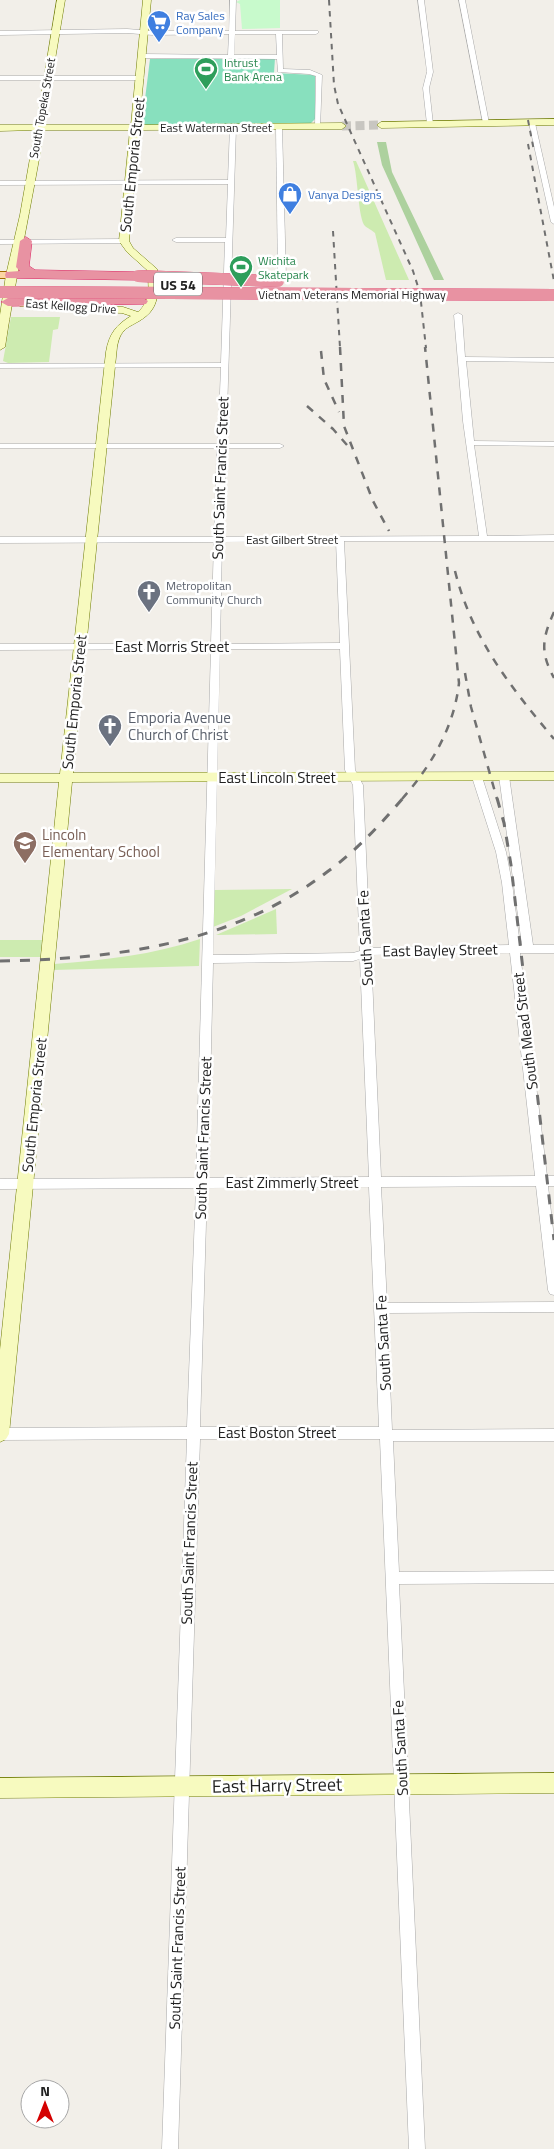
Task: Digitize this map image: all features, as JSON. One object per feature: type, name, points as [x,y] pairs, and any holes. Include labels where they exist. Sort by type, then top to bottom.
[{"type":"highway","points":[[22,242],[22,267],[31,273],[40,275]]},
{"type":"highway","points":[[4,278],[40,275],[138,276],[354,289]]},
{"type":"highway","name":"Vietnam Veterans Memorial Highway","points":[[4,278],[554,295]]},
{"type":"highway","name":"Vietnam Veterans Memorial Highway","points":[[3,298],[554,286]]},
{"type":"highway","points":[[3,298],[141,301],[354,289]]},
{"type":"street","name":"South Topeka Street","points":[[0,347],[4,278],[22,242],[30,182],[61,0]]},
{"type":"street","name":"South Emporia Street","points":[[0,1434],[109,365],[116,332],[150,307],[153,298],[152,269],[130,250],[124,242],[148,0]]},
{"type":"street","points":[[231,56],[233,0]]},
{"type":"street","points":[[421,0],[430,72],[426,88],[430,124]]},
{"type":"street","points":[[462,0],[486,123]]},
{"type":"street","points":[[0,33],[316,32]]},
{"type":"street","points":[[279,33],[280,71],[310,72],[319,75],[318,127]]},
{"type":"street","points":[[143,56],[279,57]]},
{"type":"street","points":[[0,78],[141,78]]},
{"type":"street","points":[[381,125],[554,122]]},
{"type":"street","points":[[532,123],[545,169],[553,222]]},
{"type":"street","name":"East Waterman Street","points":[[0,128],[342,126]]},
{"type":"street","points":[[279,127],[282,278]]},
{"type":"street","name":"South Saint Francis Street","points":[[170,2149],[202,1182],[218,539],[233,128]]},
{"type":"street","points":[[0,183],[231,182]]},
{"type":"street","points":[[176,240],[229,240]]},
{"type":"street","points":[[0,242],[124,242]]},
{"type":"street","name":"East Kellogg Drive","points":[[3,298],[58,308],[123,310],[140,316]]},
{"type":"street","points":[[458,315],[470,443],[483,538]]},
{"type":"street","points":[[461,359],[554,360]]},
{"type":"street","points":[[0,366],[225,365]]},
{"type":"street","points":[[470,443],[554,444]]},
{"type":"street","points":[[0,446],[280,446]]},
{"type":"street","name":"East Gilbert Street","points":[[0,540],[554,538]]},
{"type":"street","name":"South Santa Fe","points":[[340,539],[350,770],[358,785],[417,2149]]},
{"type":"street","name":"East Morris Street","points":[[0,647],[345,646]]},
{"type":"street","name":"South Mead Street","points":[[504,776],[528,949]]},
{"type":"street","name":"East Lincoln Street","points":[[0,778],[554,776]]},
{"type":"street","name":"South Mead Street","points":[[477,777],[505,869],[548,1181],[554,1290]]},
{"type":"street","name":"East Bayley Street","points":[[208,958],[353,957],[376,950],[554,949]]},
{"type":"street","name":"East Zimmerly Street","points":[[0,1184],[548,1181]]},
{"type":"street","points":[[381,1308],[554,1307]]},
{"type":"street","name":"East Boston Street","points":[[0,1434],[374,1432],[387,1435],[554,1435]]},
{"type":"street","points":[[393,1578],[554,1577]]},
{"type":"street","name":"East Harry Street","points":[[0,1788],[554,1783]]},
{"type":"green space","points":[[240,0],[280,0],[280,28],[242,29],[240,4],[236,2]]},
{"type":"green space","points":[[275,58],[274,73],[315,75],[315,119],[310,124],[146,125],[142,123],[150,59]]},
{"type":"green space","points":[[377,142],[386,142],[392,172],[444,280],[434,280],[382,165]]},
{"type":"green space","points":[[353,161],[356,161],[409,280],[386,280],[375,233],[365,226],[363,222]]},
{"type":"green space","points":[[11,317],[60,317],[58,329],[53,330],[49,362],[8,363],[3,361]]},
{"type":"green space","points":[[292,889],[241,916],[213,927],[214,890]]},
{"type":"green space","points":[[276,909],[277,934],[216,935]]},
{"type":"green space","points":[[200,939],[199,966],[53,970],[54,964],[110,959],[146,953]]},
{"type":"green space","points":[[0,940],[42,940],[40,957],[0,957]]},
{"type":"tunnel","points":[[342,126],[381,125]]},
{"type":"railway","points":[[329,0],[334,85],[338,104],[413,271],[420,293],[426,348]]},
{"type":"railway","points":[[528,120],[534,151]]},
{"type":"railway","points":[[528,144],[554,281]]},
{"type":"railway","points":[[333,231],[340,348]]},
{"type":"railway","points":[[340,347],[344,426],[373,501],[389,531]]},
{"type":"railway","points":[[402,799],[431,760],[446,731],[452,715],[459,683],[425,347]]},
{"type":"railway","points":[[321,351],[324,379],[339,412]]},
{"type":"railway","points":[[307,406],[333,429],[347,445]]},
{"type":"railway","points":[[455,571],[471,618],[494,661],[522,700],[554,739]]},
{"type":"railway","points":[[554,612],[544,645],[546,661],[554,678]]},
{"type":"railway","points":[[465,673],[471,707],[497,799]]},
{"type":"railway","points":[[0,961],[43,960],[129,951],[171,943],[213,931],[252,916],[291,896],[338,864],[386,818],[403,798]]},
{"type":"railway","points":[[497,798],[504,823],[511,865],[554,1240]]},
{"type":"place","name":"Ray Sales Company","points":[[159,43]]},
{"type":"place","name":"Intrust Bank Arena","points":[[206,90]]},
{"type":"place","name":"Vanya Designs","points":[[290,215]]},
{"type":"place","name":"Wichita Skatepark","points":[[241,288]]},
{"type":"place","name":"Metropolitan Community Church","points":[[149,613]]},
{"type":"place","name":"Emporia Avenue Church of Christ","points":[[110,747]]},
{"type":"place","name":"Lincoln Elementary School","points":[[25,864]]}]
